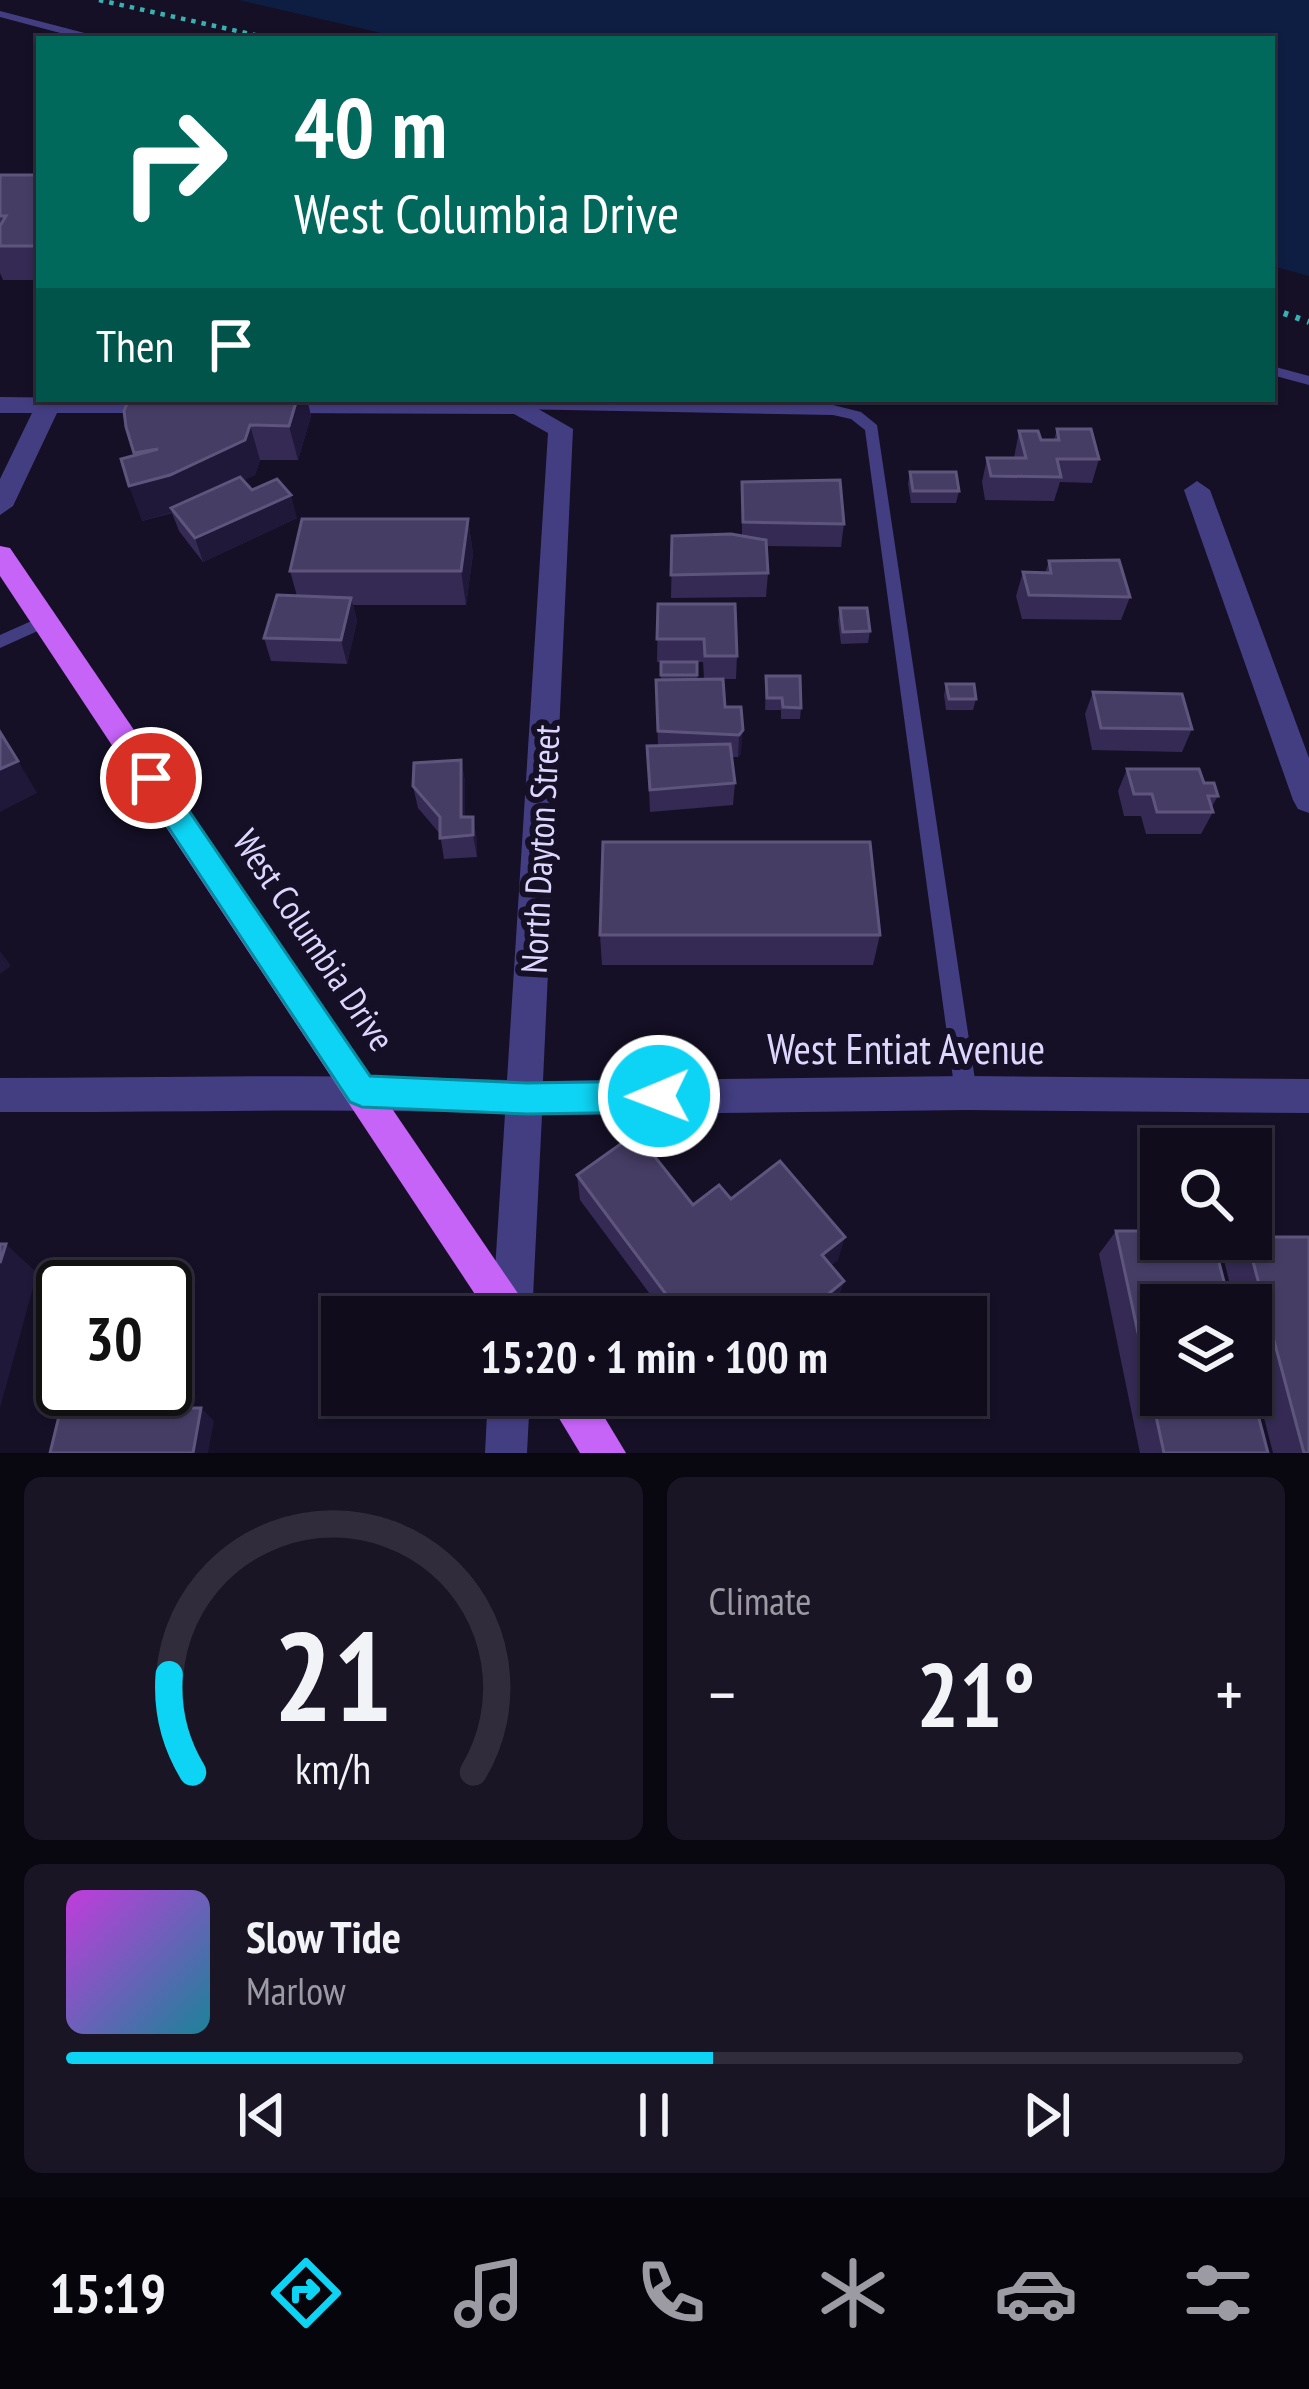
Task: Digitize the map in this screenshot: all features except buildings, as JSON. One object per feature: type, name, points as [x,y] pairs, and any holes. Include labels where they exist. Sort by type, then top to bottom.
[{"type":"main road","name":"West Columbia Drive","points":[[0,554],[500,1296]]},
{"type":"main road","points":[[580,1416],[605,1453]]},
{"type":"street","points":[[0,506],[50,402]]},
{"type":"street","points":[[0,405],[189,405]]},
{"type":"street","points":[[236,405],[518,406]]},
{"type":"street","name":"North Dayton Street","points":[[514,1296],[562,445],[561,429],[518,406]]},
{"type":"street","points":[[1197,490],[1309,800]]},
{"type":"street","name":"West Entiat Avenue","points":[[0,1095],[261,1096],[362,1091],[527,1099],[966,1093],[1309,1096]]},
{"type":"street","points":[[506,1453],[507,1416]]},
{"type":"lane","points":[[0,14],[84,36]]},
{"type":"lane","points":[[1275,371],[1309,381]]},
{"type":"lane","points":[[518,406],[833,410],[856,415],[872,428],[966,1093]]},
{"type":"lane","points":[[0,642],[45,621]]},
{"type":"path","points":[[99,0],[260,36]]},
{"type":"path","points":[[1275,310],[1309,322]]},
{"type":"water","points":[[239,0],[1309,0],[1309,276],[1275,267],[1275,36],[394,36]]},
{"type":"route","points":[[151,778],[362,1091],[527,1099],[659,1096]]}]
